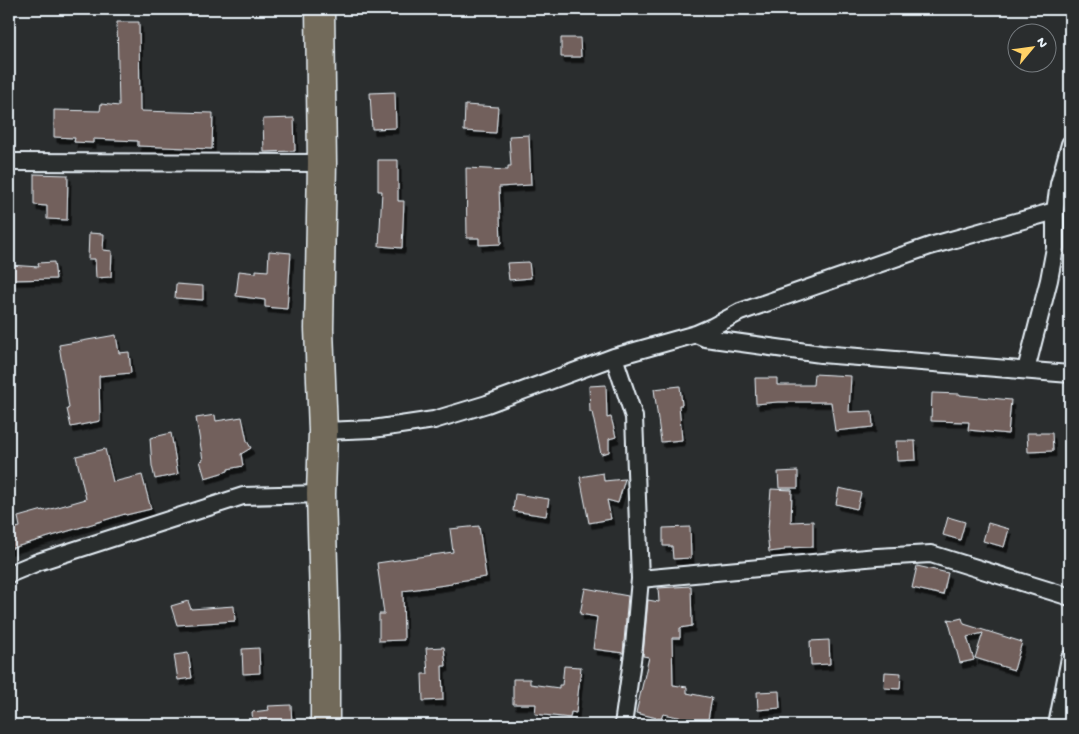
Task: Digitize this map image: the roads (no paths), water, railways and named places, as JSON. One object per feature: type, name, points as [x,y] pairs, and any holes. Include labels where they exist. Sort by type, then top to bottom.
[{"type":"highway","points":[[320,9],[322,163],[319,328],[325,725]]},
{"type":"street","points":[[1026,370],[1049,280],[1055,248],[1055,211],[1070,144]]},
{"type":"street","points":[[9,162],[322,163]]},
{"type":"street","points":[[322,431],[373,429],[434,420],[487,404],[614,357],[696,334],[712,328],[740,312],[930,246],[1055,211]]},
{"type":"street","points":[[696,334],[706,338],[821,354],[1070,374]]},
{"type":"street","points":[[614,357],[634,417],[640,579],[624,725]]},
{"type":"street","points":[[9,574],[38,562],[243,496],[321,494]]},
{"type":"street","points":[[640,579],[877,557],[931,554],[1070,597]]},
{"type":"street","points":[[1057,725],[1070,658]]}]
